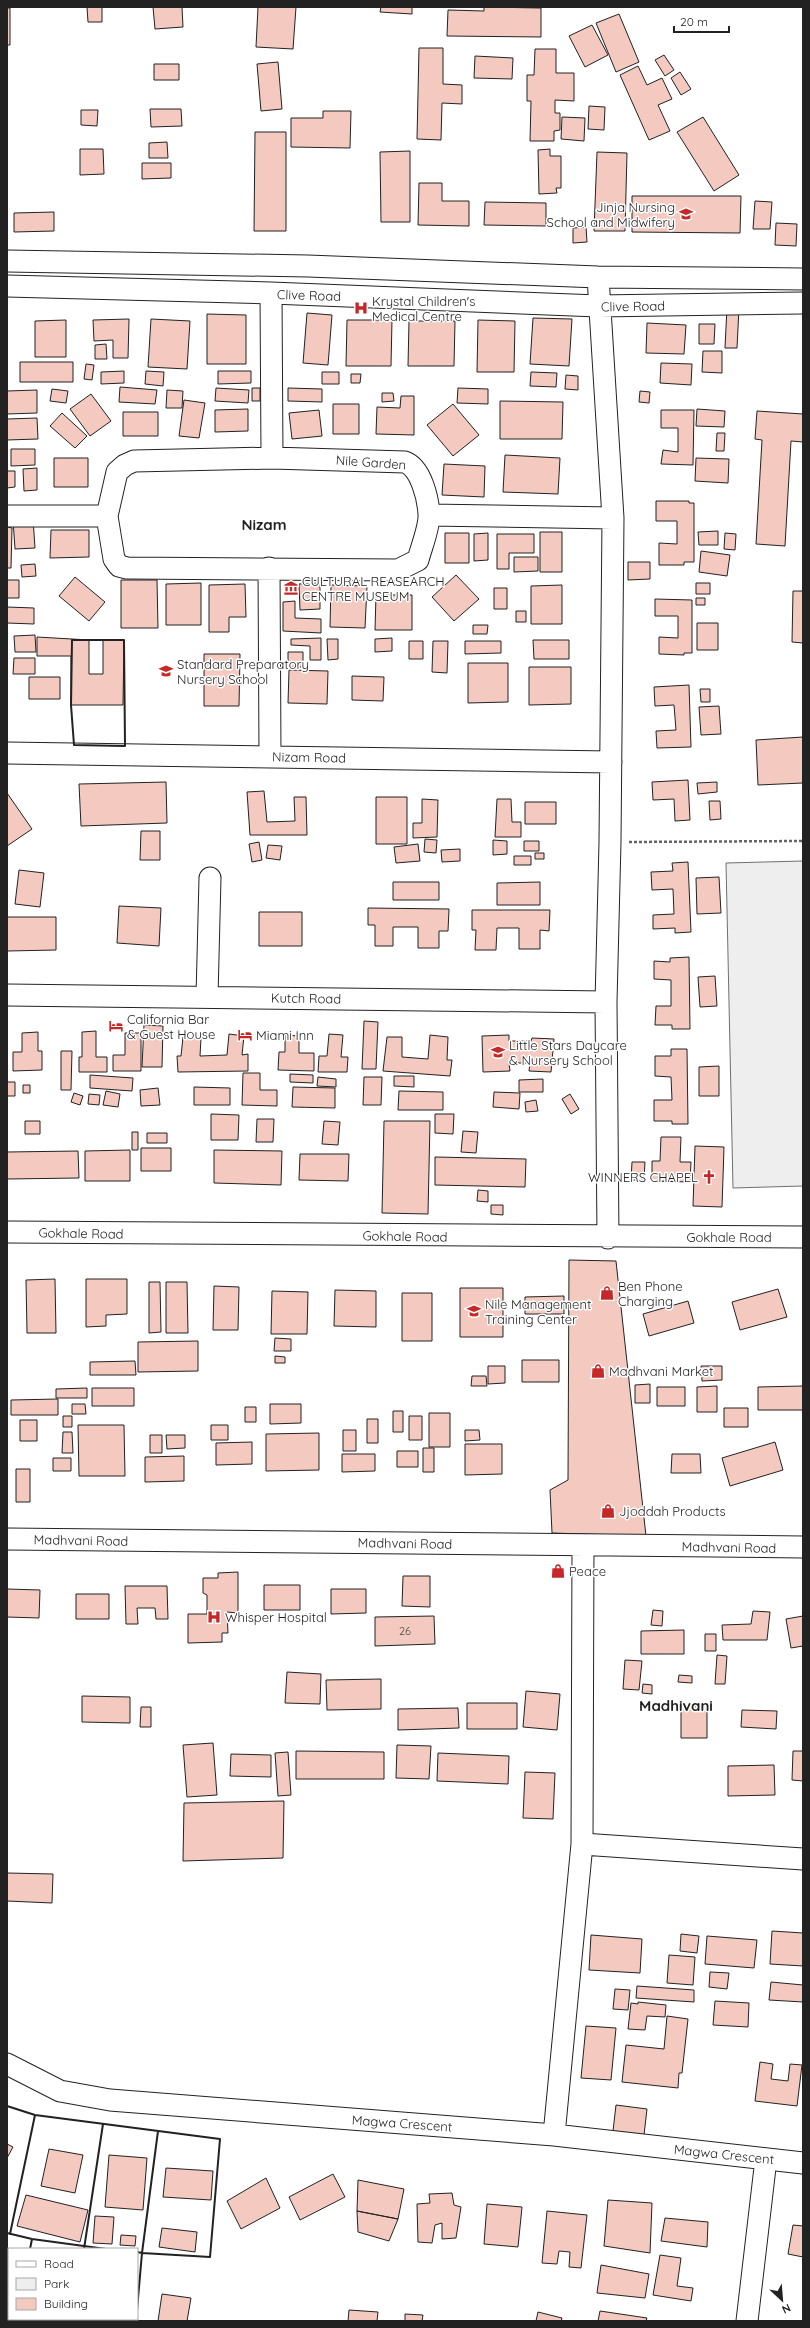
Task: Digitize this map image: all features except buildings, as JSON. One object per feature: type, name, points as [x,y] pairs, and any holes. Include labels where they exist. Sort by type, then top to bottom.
[{"type":"street","points":[[7,261],[308,266],[598,277],[803,279]]},
{"type":"street","points":[[308,266],[309,295]]},
{"type":"street","points":[[598,277],[598,306],[613,518],[610,842],[606,1002],[608,1238]]},
{"type":"street","name":"Clive Road","points":[[7,286],[270,293],[598,306],[803,303]]},
{"type":"street","points":[[270,293],[272,458]]},
{"type":"street","name":"Nile Garden","points":[[272,458],[405,462],[413,465],[418,472],[429,515],[418,560],[398,570],[126,568],[119,566],[114,559],[106,516],[116,472],[134,461],[272,458]]},
{"type":"street","points":[[429,515],[613,518]]},
{"type":"street","points":[[7,516],[106,516]]},
{"type":"street","points":[[269,568],[270,756]]},
{"type":"street","name":"Nizam Road","points":[[7,752],[611,762]]},
{"type":"street","points":[[207,998],[210,878]]},
{"type":"street","name":"Kutch Road","points":[[7,995],[606,1002]]},
{"type":"street","name":"Gokhale Road","points":[[7,1232],[608,1238],[803,1237]]},
{"type":"street","name":"Madhvani Road","points":[[7,1539],[803,1547]]},
{"type":"street","points":[[554,2135],[582,1844],[584,1545]]},
{"type":"street","points":[[582,1844],[803,1859]]},
{"type":"street","name":"Magwa Crescent","points":[[7,2064],[60,2091],[110,2100],[554,2135],[803,2163]]},
{"type":"street","points":[[747,2321],[766,2159]]},
{"type":"path","points":[[610,842],[803,841]]},
{"type":"green space","points":[[803,861],[803,1186],[733,1188],[726,863]]},
{"type":"wall","points":[[72,640],[124,640],[125,746],[74,745],[71,705],[72,640]]},
{"type":"wall","points":[[7,2106],[35,2115],[220,2139],[210,2257],[142,2253],[158,2131]]},
{"type":"wall","points":[[10,2234],[35,2115]]},
{"type":"wall","points":[[84,2248],[103,2124]]},
{"type":"wall","points":[[7,2233],[32,2239],[99,2248]]},
{"type":"wall","points":[[30,2248],[32,2239]]},
{"type":"wall","points":[[138,2252],[142,2253],[138,2299]]},
{"type":"place","name":"Jinja Nursing School and Midwifery","points":[[686,214]]},
{"type":"place","name":"Krystal Children's Medical Centre","points":[[361,308]]},
{"type":"place","name":"CULTURAL REASEARCH CENTRE MUSEUM","points":[[291,588]]},
{"type":"place","name":"Standard Preparatory Nursery School","points":[[166,671]]},
{"type":"place","name":"California Bar & Guest House","points":[[116,1026]]},
{"type":"place","name":"Miami Inn","points":[[245,1035]]},
{"type":"place","name":"Little Stars Daycare & Nursery School","points":[[498,1052]]},
{"type":"place","name":"WINNERS CHAPEL","points":[[709,1177]]},
{"type":"place","name":"Ben Phone Charging","points":[[607,1293]]},
{"type":"place","name":"Nile Management Training Center","points":[[474,1311]]},
{"type":"place","name":"Madhvani Market","points":[[598,1371]]},
{"type":"place","name":"Jjoddah Products","points":[[608,1511]]},
{"type":"place","name":"Peace","points":[[558,1571]]},
{"type":"place","name":"Whisper Hospital","points":[[214,1617]]},
{"type":"district","name":"Nizam","points":[[264,524]]},
{"type":"district","name":"Madhivani","points":[[676,1705]]}]
